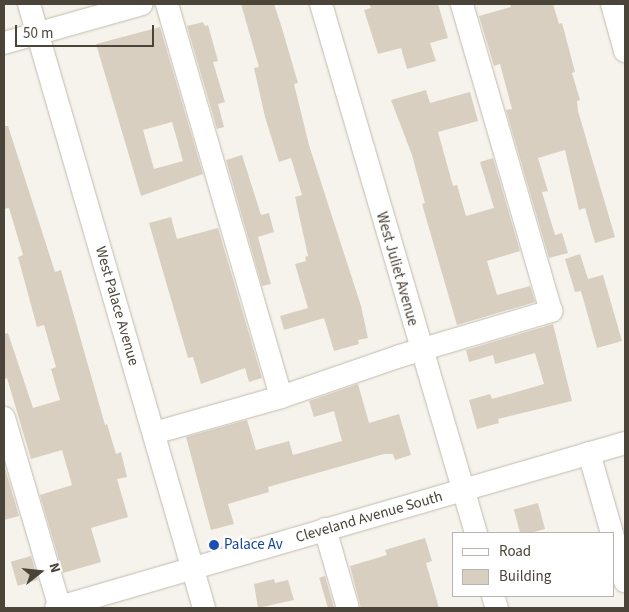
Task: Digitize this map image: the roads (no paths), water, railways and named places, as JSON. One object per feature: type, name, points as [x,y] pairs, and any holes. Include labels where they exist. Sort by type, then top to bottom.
[{"type":"street","name":"West Palace Avenue","points":[[30,4],[204,608]]},
{"type":"street","points":[[4,43],[142,4]]},
{"type":"street","points":[[167,4],[281,397]]},
{"type":"street","name":"West Juliet Avenue","points":[[321,4],[476,532]]},
{"type":"street","points":[[154,433],[281,397],[421,350],[550,311],[462,4]]},
{"type":"street","points":[[612,4],[625,51]]},
{"type":"street","points":[[4,418],[58,608]]},
{"type":"street","name":"Cleveland Avenue South","points":[[58,608],[625,443]]},
{"type":"street","points":[[589,453],[611,532]]},
{"type":"street","points":[[325,529],[348,608]]},
{"type":"street","points":[[614,542],[625,581]]},
{"type":"place","name":"Palace Av","points":[[214,545]]}]
